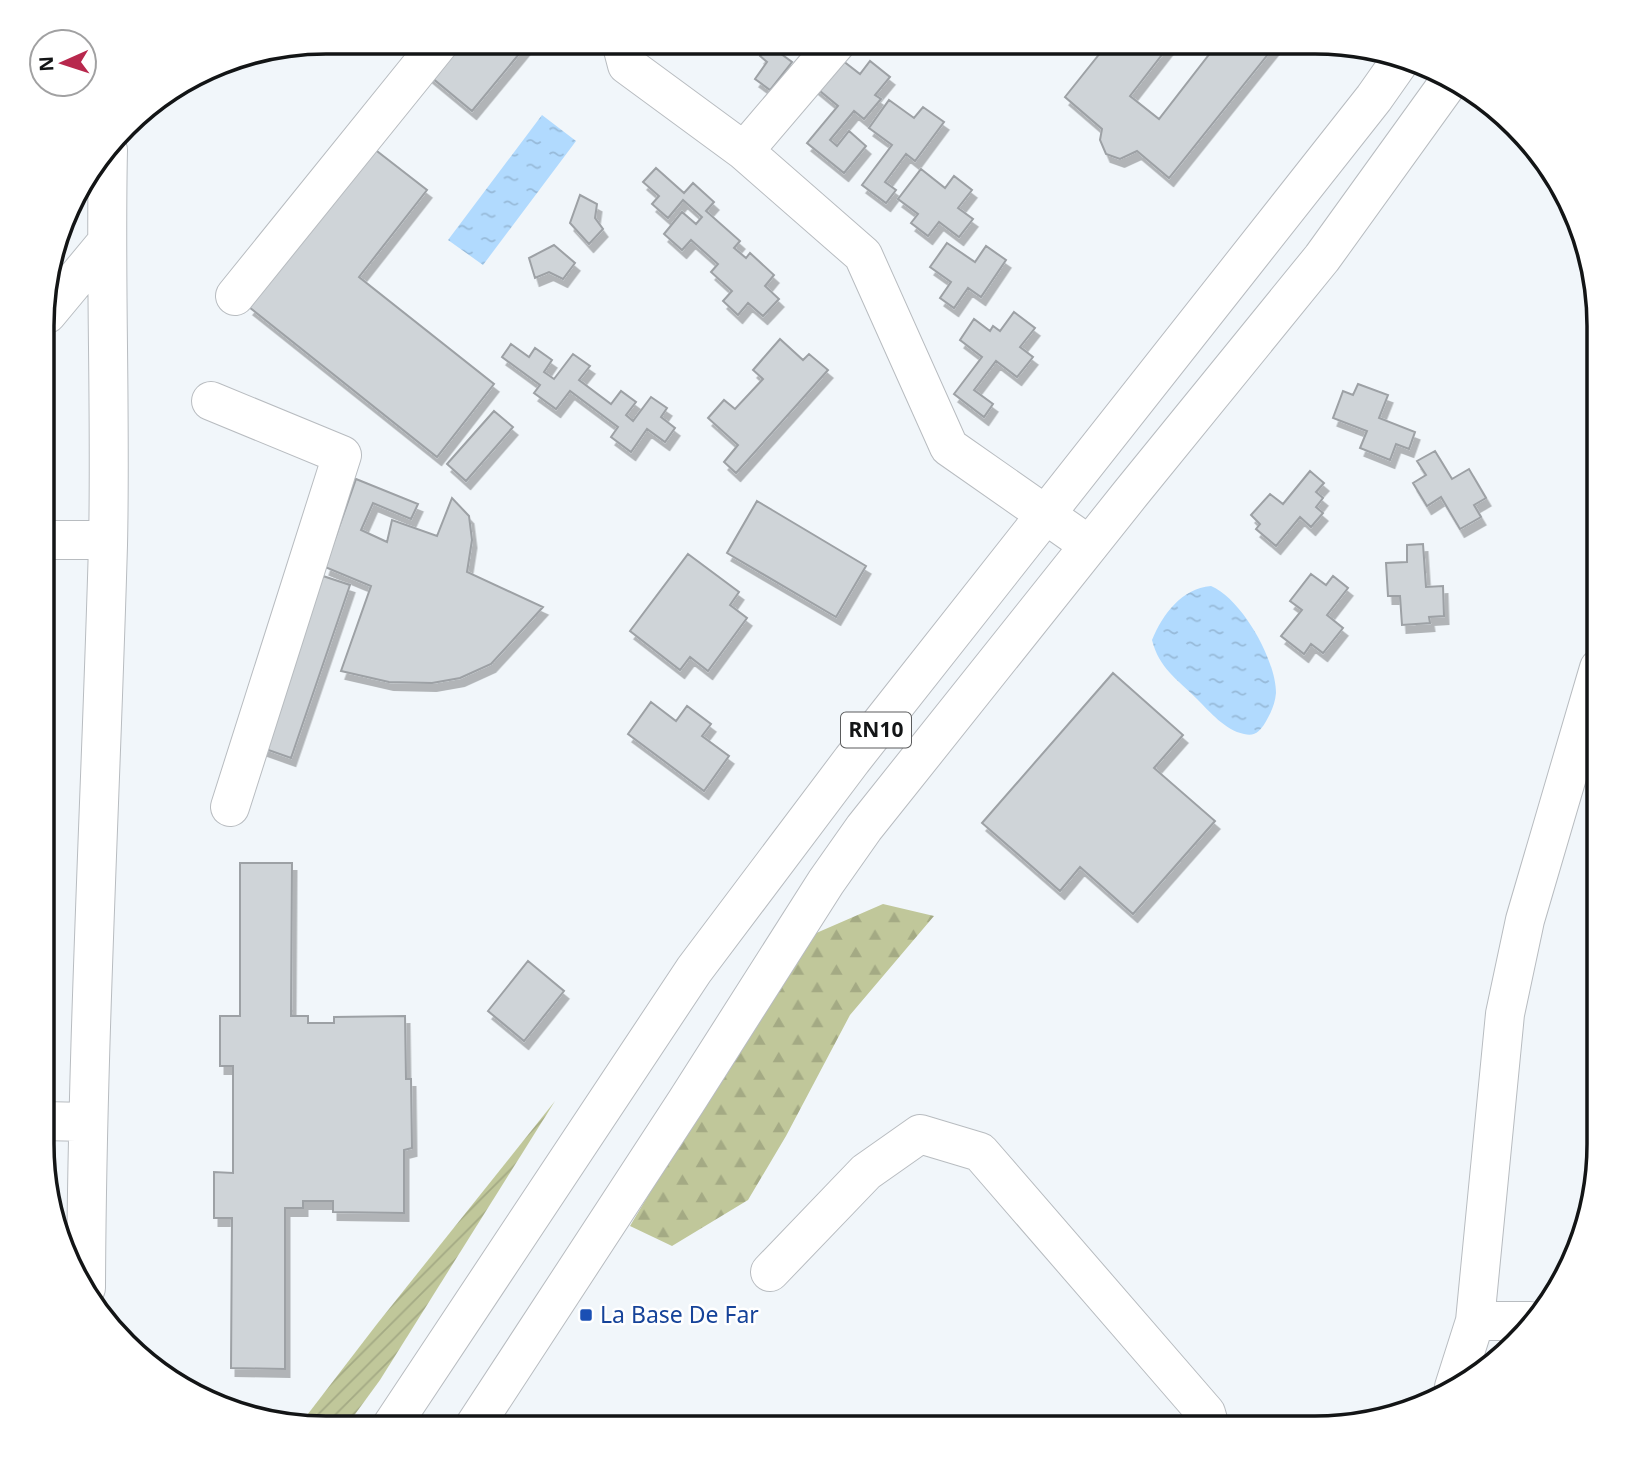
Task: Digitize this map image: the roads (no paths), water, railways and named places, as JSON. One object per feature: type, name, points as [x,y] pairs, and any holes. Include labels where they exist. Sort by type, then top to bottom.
[{"type":"main road","points":[[235,296],[430,54]]},
{"type":"main road","points":[[624,54],[627,65],[744,151],[863,255],[949,447],[1089,545]]},
{"type":"main road","points":[[744,151],[826,54]]},
{"type":"main road","name":"RN10","points":[[398,1416],[694,970],[852,760],[1044,514],[1167,363],[1396,67]]},
{"type":"main road","name":"RN10","points":[[481,1416],[679,1114],[826,882],[864,828],[1322,257],[1445,88]]},
{"type":"main road","points":[[86,1271],[87,1122],[108,540],[108,165]]},
{"type":"main road","points":[[56,304],[106,243]]},
{"type":"main road","points":[[211,401],[342,455],[230,807]]},
{"type":"main road","points":[[54,540],[108,540]]},
{"type":"main road","points":[[1458,1375],[1475,1321],[1505,1014],[1525,920],[1587,709]]},
{"type":"main road","points":[[54,1121],[87,1122]]},
{"type":"main road","points":[[770,1272],[866,1172],[920,1134],[980,1152],[1207,1416]]},
{"type":"main road","points":[[1475,1321],[1521,1321]]},
{"type":"water","points":[[542,115],[576,141],[483,265],[448,240]]},
{"type":"water","points":[[1211,586],[1223,593],[1245,617],[1264,648],[1270,664],[1275,701],[1265,723],[1254,734],[1237,732],[1213,715],[1164,666],[1152,640],[1174,604],[1191,592]]},
{"type":"place","name":"La Base De Far","points":[[586,1315]]}]
